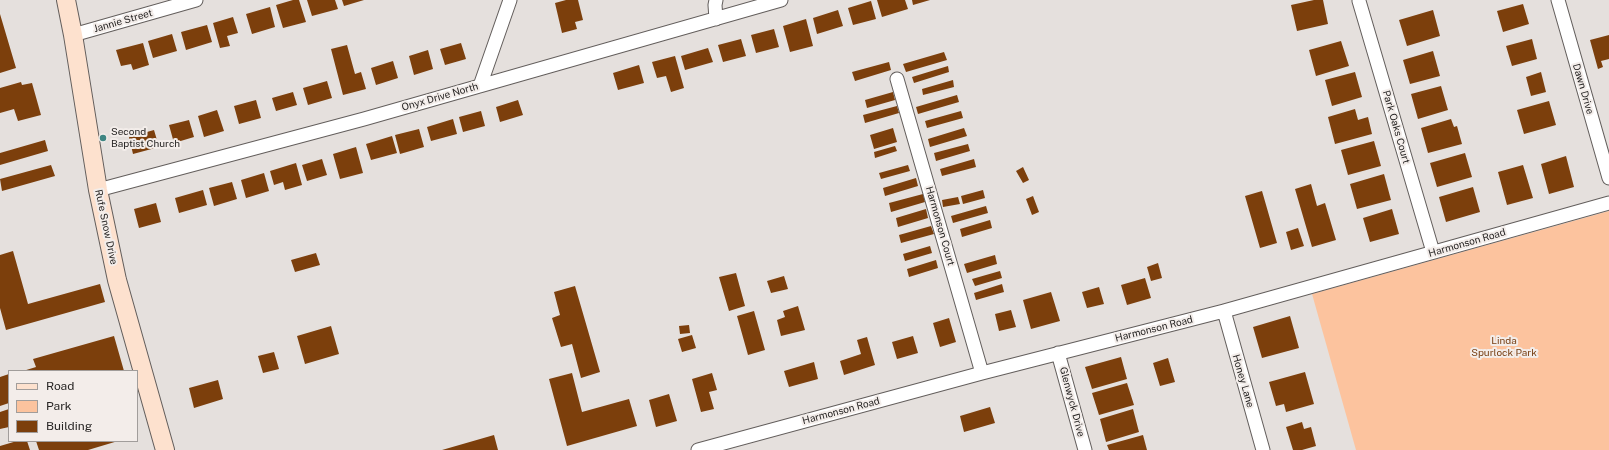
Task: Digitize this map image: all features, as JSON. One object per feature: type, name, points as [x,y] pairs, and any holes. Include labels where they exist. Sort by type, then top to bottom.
[{"type":"main road","name":"Rufe Snow Drive","points":[[66,0],[73,34],[98,190],[117,280],[165,450]]},
{"type":"street","name":"Jannie Street","points":[[73,34],[196,0]]},
{"type":"street","points":[[480,86],[510,0]]},
{"type":"street","points":[[716,0],[716,19]]},
{"type":"street","name":"Onyx Drive North","points":[[98,190],[480,86],[781,0]]},
{"type":"street","name":"Dawn Drive","points":[[1558,0],[1609,178]]},
{"type":"street","name":"Park Oaks Court","points":[[1359,1],[1433,252]]},
{"type":"street","name":"Harmonson Court","points":[[897,79],[982,373]]},
{"type":"street","name":"Harmonson Road","points":[[698,450],[982,373],[1224,311],[1609,203]]},
{"type":"street","name":"Honey Lane","points":[[1224,311],[1263,450]]},
{"type":"street","name":"Glenwyck Drive","points":[[1058,353],[1085,450]]},
{"type":"green space","name":"Linda Spurlock Park","points":[[1609,211],[1609,450],[1356,450],[1312,294]]},
{"type":"building","points":[[293,0],[299,0],[306,22],[283,28],[276,5]]},
{"type":"building","points":[[307,0],[335,0],[338,9],[312,16]]},
{"type":"building","points":[[342,0],[364,0],[344,6]]},
{"type":"building","points":[[566,0],[578,0],[583,20],[575,22],[577,29],[562,33],[555,3]]},
{"type":"building","points":[[877,0],[905,0],[908,9],[882,17]]},
{"type":"building","points":[[912,0],[930,0],[913,5]]},
{"type":"building","points":[[1314,0],[1323,0],[1328,24],[1297,31],[1291,5]]},
{"type":"building","points":[[871,1],[876,19],[853,25],[848,8]]},
{"type":"building","points":[[1523,4],[1529,24],[1503,32],[1497,11]]},
{"type":"building","points":[[270,7],[275,27],[252,34],[246,14]]},
{"type":"building","points":[[838,10],[843,26],[817,34],[813,18]]},
{"type":"building","points":[[1433,10],[1440,36],[1407,46],[1399,20]]},
{"type":"building","points":[[0,14],[16,68],[0,73]]},
{"type":"building","points":[[233,17],[238,33],[227,36],[230,46],[220,48],[213,23]]},
{"type":"building","points":[[806,19],[813,46],[790,52],[783,26]]},
{"type":"building","points":[[207,25],[212,42],[186,50],[181,32]]},
{"type":"building","points":[[774,29],[779,47],[756,53],[751,35]]},
{"type":"building","points":[[172,34],[177,51],[153,58],[148,41]]},
{"type":"building","points":[[1609,35],[1609,59],[1601,61],[1603,67],[1598,69],[1590,40]]},
{"type":"building","points":[[741,39],[746,56],[723,62],[718,45]]},
{"type":"building","points":[[1532,39],[1537,59],[1512,66],[1506,46]]},
{"type":"building","points":[[1341,41],[1349,66],[1316,76],[1309,50]]},
{"type":"building","points":[[143,43],[149,65],[133,70],[131,64],[121,66],[116,50]]},
{"type":"building","points":[[461,43],[466,59],[445,65],[440,49]]},
{"type":"building","points":[[347,45],[355,74],[361,72],[366,89],[343,95],[331,49]]},
{"type":"building","points":[[708,48],[713,62],[685,70],[681,56]]},
{"type":"building","points":[[428,50],[433,69],[414,75],[409,56]]},
{"type":"building","points":[[1433,51],[1440,76],[1410,84],[1403,60]]},
{"type":"building","points":[[944,52],[947,60],[906,72],[903,64]]},
{"type":"building","points":[[675,56],[684,88],[671,92],[666,76],[657,78],[652,62]]},
{"type":"building","points":[[393,61],[398,78],[376,85],[371,68]]},
{"type":"building","points":[[889,62],[891,70],[855,81],[852,72]]},
{"type":"building","points":[[639,65],[644,83],[618,90],[613,73]]},
{"type":"building","points":[[948,66],[949,72],[914,83],[912,77]]},
{"type":"building","points":[[1355,72],[1362,97],[1332,106],[1325,80]]},
{"type":"building","points":[[1541,72],[1546,92],[1531,96],[1526,77]]},
{"type":"building","points":[[953,80],[954,87],[923,95],[922,89]]},
{"type":"building","points":[[327,81],[332,98],[308,105],[303,88]]},
{"type":"building","points":[[21,82],[22,85],[32,83],[41,115],[18,121],[14,109],[0,113],[0,88]]},
{"type":"building","points":[[1441,86],[1448,110],[1418,119],[1411,94]]},
{"type":"building","points":[[293,92],[297,105],[276,111],[272,98]]},
{"type":"building","points":[[893,92],[895,100],[867,108],[865,100]]},
{"type":"building","points":[[957,95],[959,102],[918,114],[916,107]]},
{"type":"building","points":[[256,100],[261,118],[239,124],[234,106]]},
{"type":"building","points":[[518,100],[523,115],[500,122],[496,107]]},
{"type":"building","points":[[1549,101],[1556,125],[1524,134],[1517,110]]},
{"type":"building","points":[[897,106],[899,113],[865,123],[863,115]]},
{"type":"building","points":[[1355,109],[1358,120],[1368,117],[1372,134],[1335,144],[1328,117]]},
{"type":"building","points":[[217,110],[224,131],[204,137],[198,116]]},
{"type":"building","points":[[481,111],[485,126],[463,132],[459,117]]},
{"type":"building","points":[[961,111],[963,118],[927,128],[925,121]]},
{"type":"building","points":[[453,119],[457,134],[431,141],[427,127]]},
{"type":"building","points":[[1451,119],[1454,127],[1457,126],[1462,144],[1428,153],[1421,128]]},
{"type":"building","points":[[189,120],[194,137],[174,143],[169,125]]},
{"type":"building","points":[[893,128],[897,142],[874,149],[870,135]]},
{"type":"building","points":[[964,128],[967,136],[930,147],[928,139]]},
{"type":"building","points":[[419,129],[424,147],[400,154],[395,135]]},
{"type":"building","points":[[154,130],[159,147],[133,154],[129,137]]},
{"type":"building","points":[[392,136],[397,153],[371,160],[366,144]]},
{"type":"building","points":[[45,140],[48,151],[0,165],[0,153]]},
{"type":"building","points":[[1374,141],[1381,166],[1348,175],[1341,150]]},
{"type":"building","points":[[968,144],[970,151],[936,161],[934,153]]},
{"type":"building","points":[[895,146],[897,151],[875,158],[874,152]]},
{"type":"building","points":[[356,147],[363,173],[340,179],[333,154]]},
{"type":"building","points":[[1465,153],[1472,177],[1437,187],[1430,163]]},
{"type":"building","points":[[1566,156],[1574,187],[1549,194],[1541,164]]},
{"type":"building","points":[[322,159],[327,175],[307,181],[302,165]]},
{"type":"building","points":[[974,159],[976,167],[942,176],[940,169]]},
{"type":"building","points":[[296,163],[302,185],[285,190],[283,182],[274,185],[270,171]]},
{"type":"building","points":[[51,165],[55,176],[2,191],[0,179]]},
{"type":"building","points":[[908,165],[910,171],[881,179],[879,173]]},
{"type":"building","points":[[1523,165],[1533,198],[1507,205],[1498,172]]},
{"type":"building","points":[[1023,167],[1029,180],[1023,183],[1016,171]]},
{"type":"building","points":[[264,173],[269,191],[246,198],[241,180]]},
{"type":"building","points":[[1384,174],[1391,200],[1357,209],[1350,184]]},
{"type":"building","points":[[916,178],[918,186],[885,196],[883,188]]},
{"type":"building","points":[[232,182],[237,199],[214,206],[209,188]]},
{"type":"building","points":[[1311,184],[1317,206],[1325,203],[1336,240],[1312,247],[1295,189]]},
{"type":"building","points":[[1473,187],[1480,212],[1446,222],[1439,197]]},
{"type":"building","points":[[203,190],[207,205],[179,213],[175,198]]},
{"type":"building","points":[[983,190],[985,198],[963,204],[961,196]]},
{"type":"building","points":[[1262,191],[1277,243],[1260,248],[1245,196]]},
{"type":"building","points":[[923,194],[925,202],[891,212],[889,203]]},
{"type":"building","points":[[1033,196],[1039,212],[1032,215],[1026,199]]},
{"type":"building","points":[[958,197],[960,204],[943,207],[942,200]]},
{"type":"building","points":[[156,203],[161,222],[139,228],[134,209]]},
{"type":"building","points":[[986,206],[988,213],[953,223],[951,216]]},
{"type":"building","points":[[926,209],[928,218],[898,227],[896,218]]},
{"type":"building","points":[[1392,209],[1399,234],[1370,242],[1363,218]]},
{"type":"building","points":[[990,220],[992,228],[962,237],[960,229]]},
{"type":"building","points":[[931,226],[934,234],[901,243],[899,235]]},
{"type":"building","points":[[1298,228],[1304,246],[1291,250],[1286,232]]},
{"type":"building","points":[[930,246],[932,253],[905,261],[903,254]]},
{"type":"building","points":[[13,251],[28,304],[100,284],[105,302],[6,330],[0,308],[0,255]]},
{"type":"building","points":[[316,253],[320,265],[295,272],[291,260]]},
{"type":"building","points":[[995,255],[997,264],[967,273],[964,264]]},
{"type":"building","points":[[936,260],[938,268],[909,277],[907,269]]},
{"type":"building","points":[[1158,263],[1162,278],[1151,281],[1147,267]]},
{"type":"building","points":[[1000,271],[1002,278],[975,286],[972,279]]},
{"type":"building","points":[[736,273],[745,306],[729,311],[719,277]]},
{"type":"building","points":[[784,276],[788,289],[771,293],[767,281]]},
{"type":"building","points":[[1145,278],[1151,298],[1127,305],[1121,285]]},
{"type":"building","points":[[1002,284],[1004,292],[976,300],[974,293]]},
{"type":"building","points":[[575,286],[600,372],[581,378],[572,344],[561,347],[552,318],[560,315],[554,292]]},
{"type":"building","points":[[1099,287],[1104,304],[1087,308],[1082,292]]},
{"type":"building","points":[[1051,292],[1060,321],[1031,329],[1023,300]]},
{"type":"building","points":[[798,306],[805,330],[781,336],[777,320],[785,317],[783,311]]},
{"type":"building","points":[[1011,310],[1016,327],[999,331],[995,314]]},
{"type":"building","points":[[754,311],[765,350],[748,355],[737,316]]},
{"type":"building","points":[[1290,316],[1299,348],[1262,358],[1253,327]]},
{"type":"building","points":[[949,318],[956,342],[940,347],[933,323]]},
{"type":"building","points":[[689,325],[690,333],[680,334],[679,326]]},
{"type":"building","points":[[331,326],[339,354],[305,364],[297,336]]},
{"type":"building","points":[[692,335],[696,348],[682,352],[678,339]]},
{"type":"building","points":[[114,336],[124,370],[26,370],[36,367],[33,359]]},
{"type":"building","points":[[913,336],[918,353],[897,359],[892,342]]},
{"type":"building","points":[[867,337],[875,365],[844,375],[840,361],[861,354],[857,340]]},
{"type":"building","points":[[274,352],[279,369],[263,373],[258,356]]},
{"type":"building","points":[[1121,357],[1127,379],[1092,389],[1085,367]]},
{"type":"building","points":[[1168,358],[1175,382],[1160,386],[1153,363]]},
{"type":"building","points":[[814,362],[818,379],[789,387],[784,371]]},
{"type":"building","points":[[1305,372],[1314,404],[1286,412],[1284,404],[1276,406],[1269,382]]},
{"type":"building","points":[[572,373],[582,412],[629,399],[637,426],[567,446],[549,379]]},
{"type":"building","points":[[712,373],[717,390],[709,392],[714,409],[701,412],[692,379]]},
{"type":"building","points":[[8,374],[8,403],[0,406],[0,377]]},
{"type":"building","points":[[218,380],[223,399],[194,408],[189,388]]},
{"type":"building","points":[[1127,383],[1134,405],[1099,415],[1092,393]]},
{"type":"building","points":[[669,394],[677,421],[656,427],[649,400]]},
{"type":"building","points":[[990,407],[995,423],[964,432],[960,416]]},
{"type":"building","points":[[8,409],[8,427],[0,429],[0,412]]},
{"type":"building","points":[[1133,409],[1139,432],[1106,442],[1100,419]]},
{"type":"building","points":[[1302,422],[1304,429],[1311,427],[1316,446],[1302,450],[1293,450],[1286,427]]},
{"type":"building","points":[[494,435],[498,450],[442,450]]},
{"type":"building","points":[[1143,435],[1147,450],[1109,450],[1107,445]]},
{"type":"building","points":[[14,442],[27,442],[30,450],[0,450],[0,446]]},
{"type":"building","points":[[36,442],[115,442],[88,450],[39,450]]},
{"type":"place","name":"Second Baptist Church","points":[[103,138]]}]
